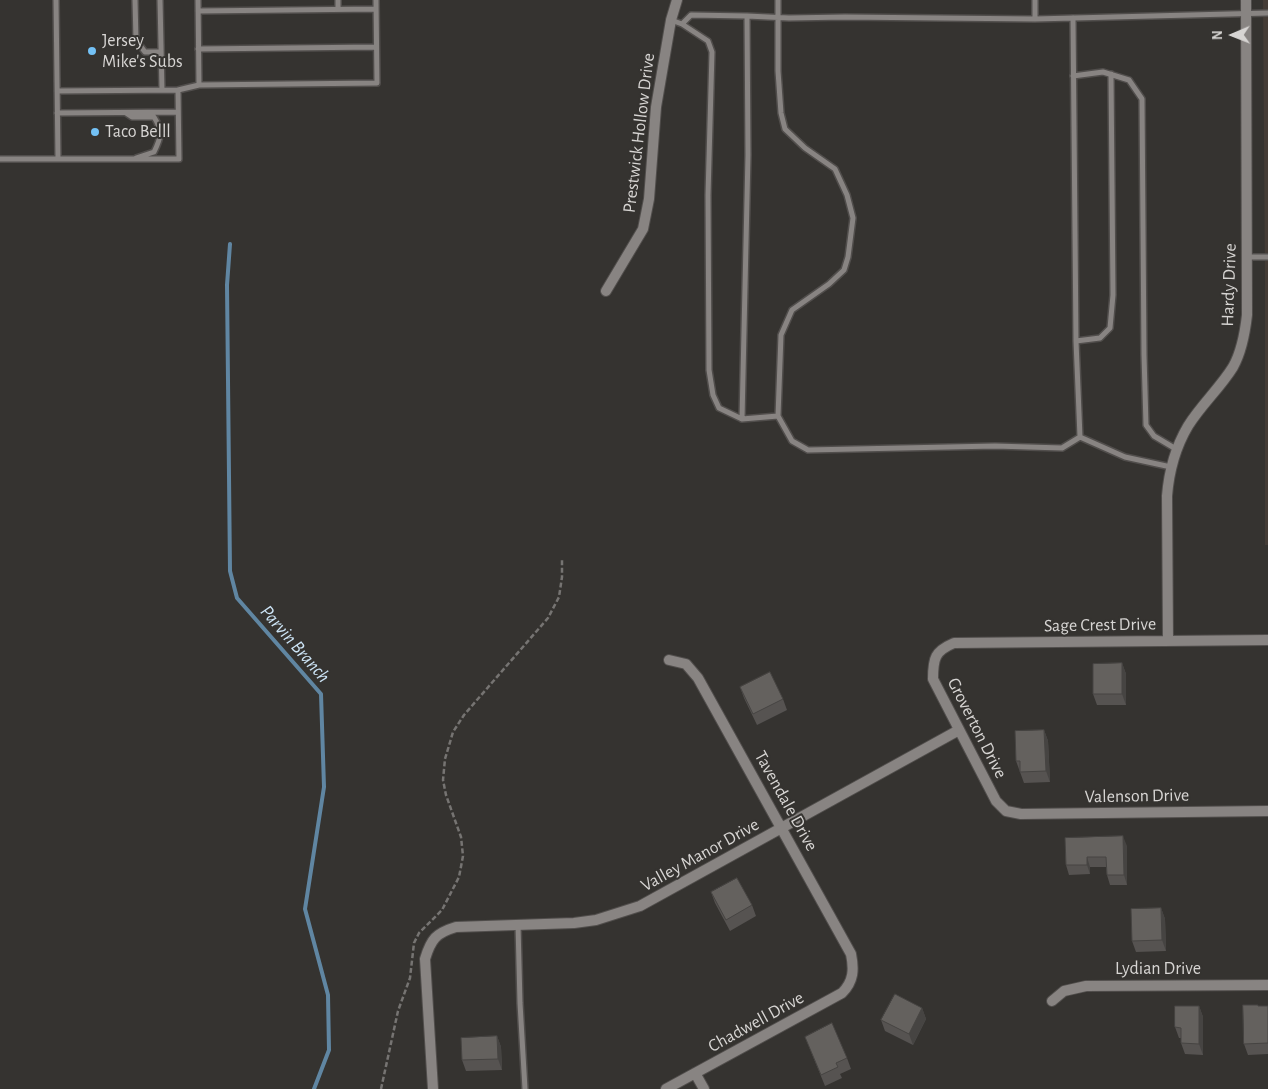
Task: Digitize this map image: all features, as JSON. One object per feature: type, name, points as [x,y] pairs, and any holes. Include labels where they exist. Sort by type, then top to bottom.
[{"type":"street","name":"Prestwick Hollow Drive","points":[[606,291],[643,229],[649,199],[656,107],[676,22],[677,0]]},
{"type":"street","name":"Hardy Drive","points":[[1168,641],[1167,496],[1171,468],[1189,425],[1232,367],[1245,334],[1247,315],[1246,0]]},
{"type":"street","name":"Sage Crest Drive","points":[[936,655],[943,648],[954,643],[1268,640]]},
{"type":"street","name":"Groverton Drive","points":[[936,655],[933,665],[933,679],[996,800],[1006,811]]},
{"type":"street","name":"Tavendale Drive","points":[[669,660],[686,664],[698,678],[851,954],[853,975]]},
{"type":"street","name":"Valley Manor Drive","points":[[433,1089],[426,959],[429,947],[435,937],[444,931],[456,927],[574,923],[596,920],[640,906],[959,730]]},
{"type":"street","name":"Valenson Drive","points":[[1006,811],[1021,814],[1268,812]]},
{"type":"street","name":"Chadwell Drive","points":[[666,1089],[842,993],[849,986],[853,975]]},
{"type":"street","name":"Lydian Drive","points":[[1052,1001],[1064,991],[1086,986],[1268,985]]},
{"type":"street","points":[[695,1074],[704,1089]]},
{"type":"lane","points":[[56,0],[58,159]]},
{"type":"lane","points":[[135,0],[136,40],[145,52],[161,52]]},
{"type":"lane","points":[[160,0],[162,90]]},
{"type":"lane","points":[[198,0],[199,85]]},
{"type":"lane","points":[[338,0],[338,9]]},
{"type":"lane","points":[[57,91],[178,90],[199,85],[377,83],[376,0]]},
{"type":"lane","points":[[778,0],[778,71],[781,113],[785,128],[805,148],[835,169],[847,195],[853,218],[848,256],[844,270],[830,284],[792,310],[781,335],[778,416],[792,441],[808,450],[995,446],[1062,448],[1080,438]]},
{"type":"lane","points":[[1035,0],[1035,18]]},
{"type":"lane","points":[[198,11],[376,9]]},
{"type":"lane","points":[[676,22],[691,15],[779,18],[1073,18],[1268,13]]},
{"type":"lane","points":[[742,419],[748,155],[748,16]]},
{"type":"lane","points":[[1073,18],[1076,341],[1080,438]]},
{"type":"lane","points":[[676,22],[708,41],[712,52],[708,195],[709,370],[713,395],[719,408],[742,419],[778,416]]},
{"type":"lane","points":[[198,48],[376,47]]},
{"type":"lane","points":[[1073,76],[1103,72],[1111,74],[1129,80],[1142,99],[1146,425],[1154,436],[1177,450]]},
{"type":"lane","points":[[1076,341],[1100,338],[1110,328],[1113,295],[1111,74]]},
{"type":"lane","points":[[0,159],[179,160],[178,90]]},
{"type":"lane","points":[[57,112],[178,112]]},
{"type":"lane","points":[[124,112],[132,117],[154,117],[160,125],[160,138],[154,152],[131,159]]},
{"type":"lane","points":[[1247,257],[1268,257]]},
{"type":"lane","points":[[1080,438],[1126,457],[1171,468]]},
{"type":"lane","points":[[518,925],[525,1089]]},
{"type":"path","points":[[381,1089],[398,1011],[410,978],[414,943],[419,933],[442,910],[460,877],[463,856],[461,837],[442,780],[445,759],[453,732],[464,714],[548,618],[559,597],[562,558]]},
{"type":"shaded area","points":[[1263,0],[1268,0],[1268,545],[1265,545]]},
{"type":"building","points":[[1122,663],[1122,694],[1093,694],[1093,664]]},
{"type":"building","points":[[770,672],[783,699],[753,714],[740,687]]},
{"type":"building","points":[[1044,730],[1046,771],[1020,772],[1020,761],[1016,761],[1015,731]]},
{"type":"building","points":[[1123,836],[1124,875],[1107,875],[1106,857],[1087,857],[1087,865],[1066,865],[1065,838]]},
{"type":"building","points":[[737,878],[752,905],[726,920],[711,892]]},
{"type":"building","points":[[1161,908],[1162,940],[1132,941],[1131,909]]},
{"type":"building","points":[[895,994],[922,1008],[909,1034],[881,1020]]},
{"type":"building","points":[[1243,1005],[1268,1006],[1268,1043],[1244,1044]]},
{"type":"building","points":[[1175,1006],[1199,1006],[1199,1044],[1181,1043],[1181,1028],[1175,1027]]},
{"type":"building","points":[[832,1023],[847,1058],[836,1063],[838,1067],[821,1075],[805,1037]]},
{"type":"building","points":[[497,1036],[498,1059],[462,1060],[461,1038]]},
{"type":"waterway","name":"Parvin Branch","points":[[230,244],[227,285],[230,571],[237,598],[321,694],[324,787],[305,909],[328,995],[329,1050],[314,1089]]},
{"type":"place","name":"Jersey Mike's Subs","points":[[92,51]]},
{"type":"place","name":"Taco Belll","points":[[95,132]]}]
